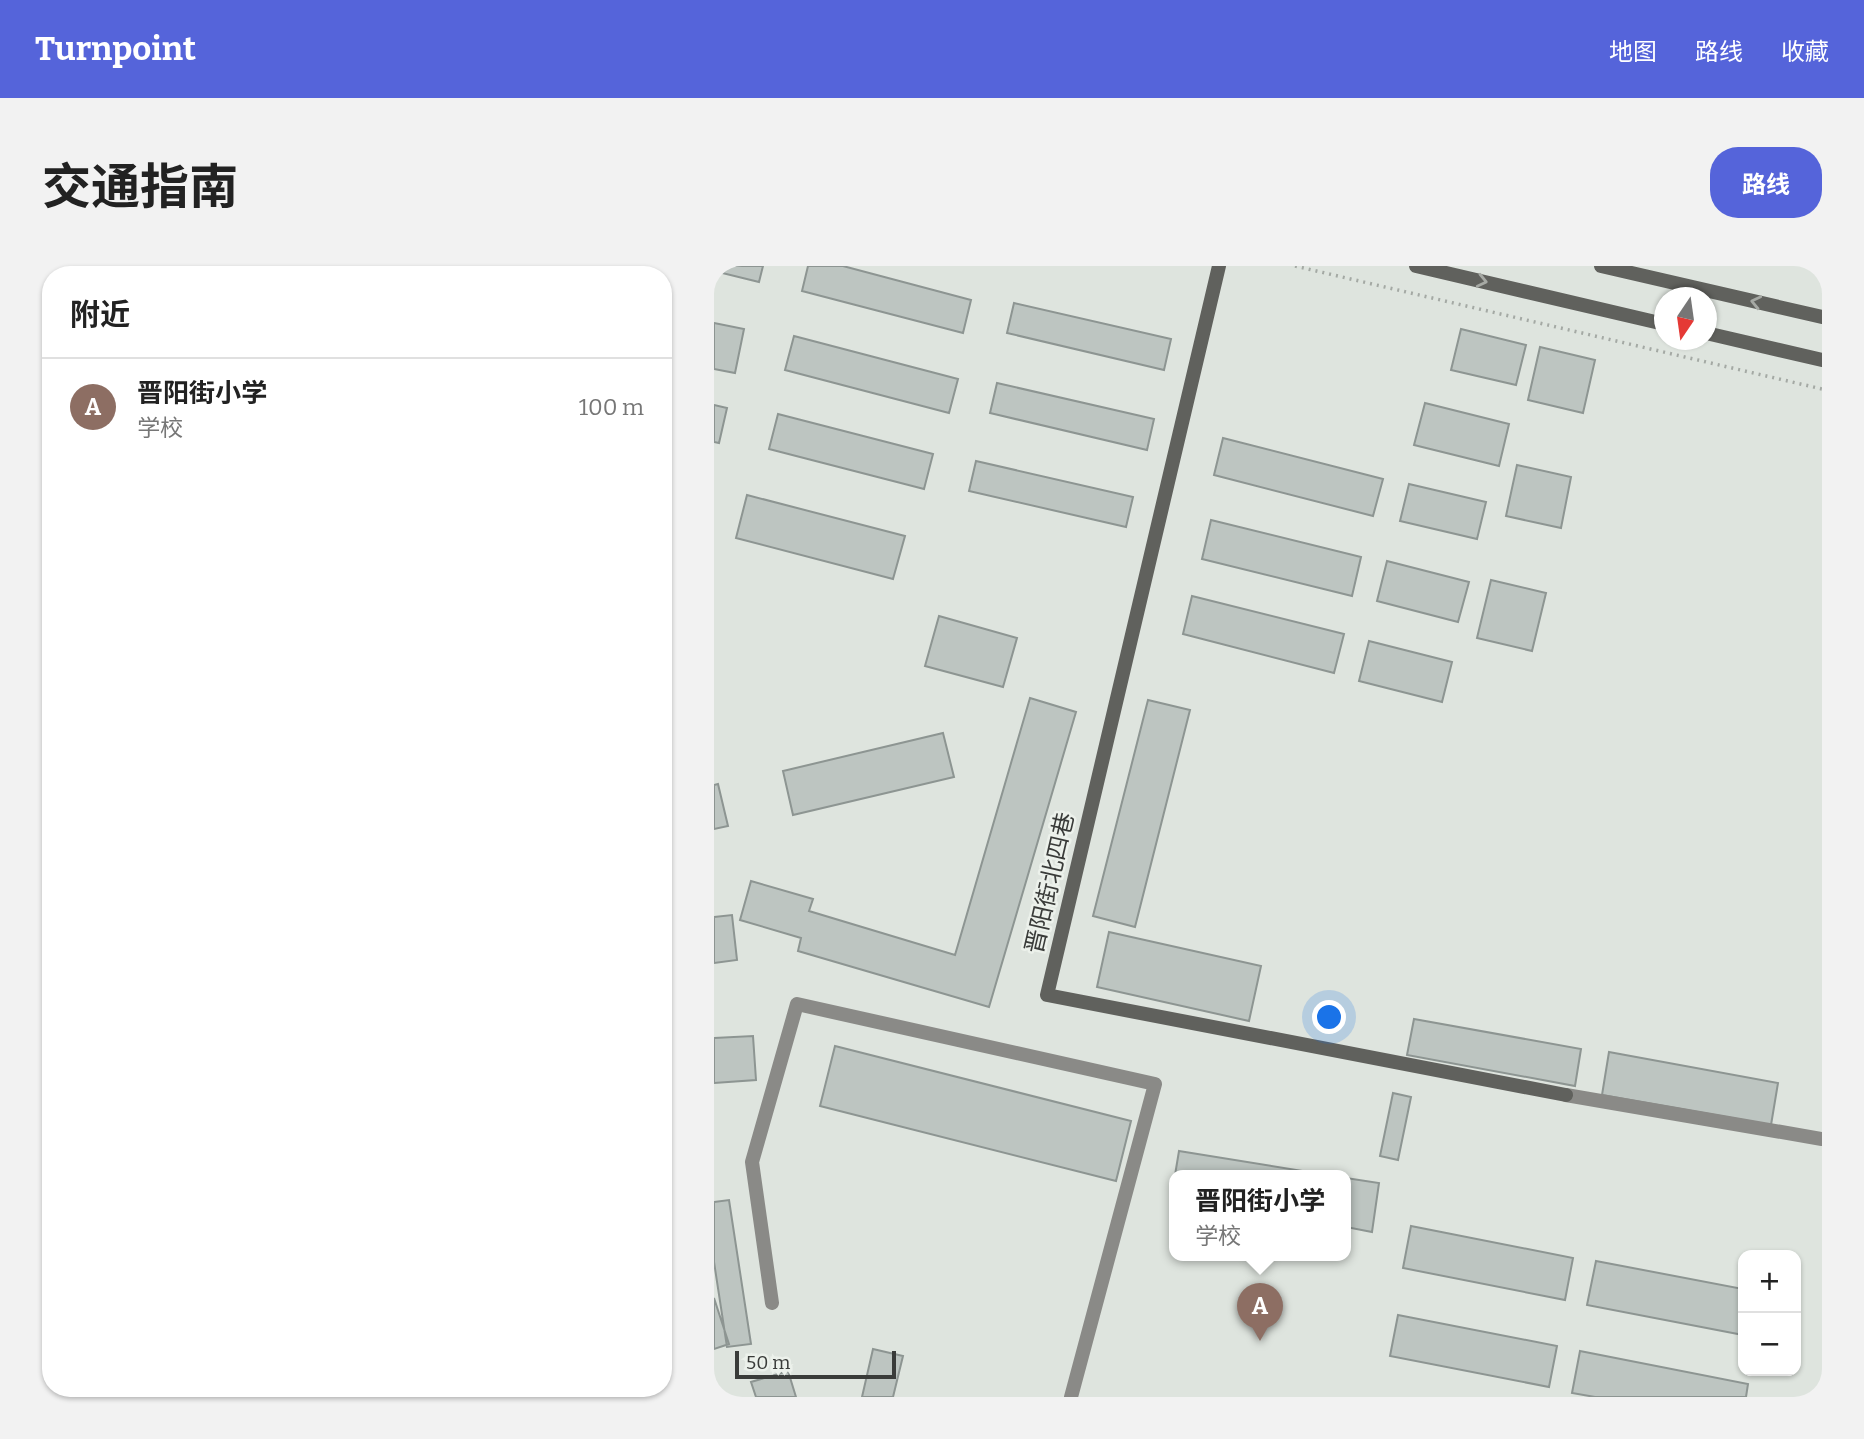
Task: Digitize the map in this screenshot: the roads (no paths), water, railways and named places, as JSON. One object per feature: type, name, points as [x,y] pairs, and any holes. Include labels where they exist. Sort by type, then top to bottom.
[{"type":"street","name":"晋阳街北四巷","points":[[1219,266],[1047,995],[1566,1095],[1822,1139]]},
{"type":"street","points":[[1416,266],[1654,322]]},
{"type":"street","points":[[1601,266],[1822,317]]},
{"type":"street","points":[[1717,336],[1822,360]]},
{"type":"street","points":[[772,1303],[752,1162],[797,1003],[1156,1084],[1071,1397]]},
{"type":"place","name":"晋阳街小学","points":[[1260,1341]]}]
